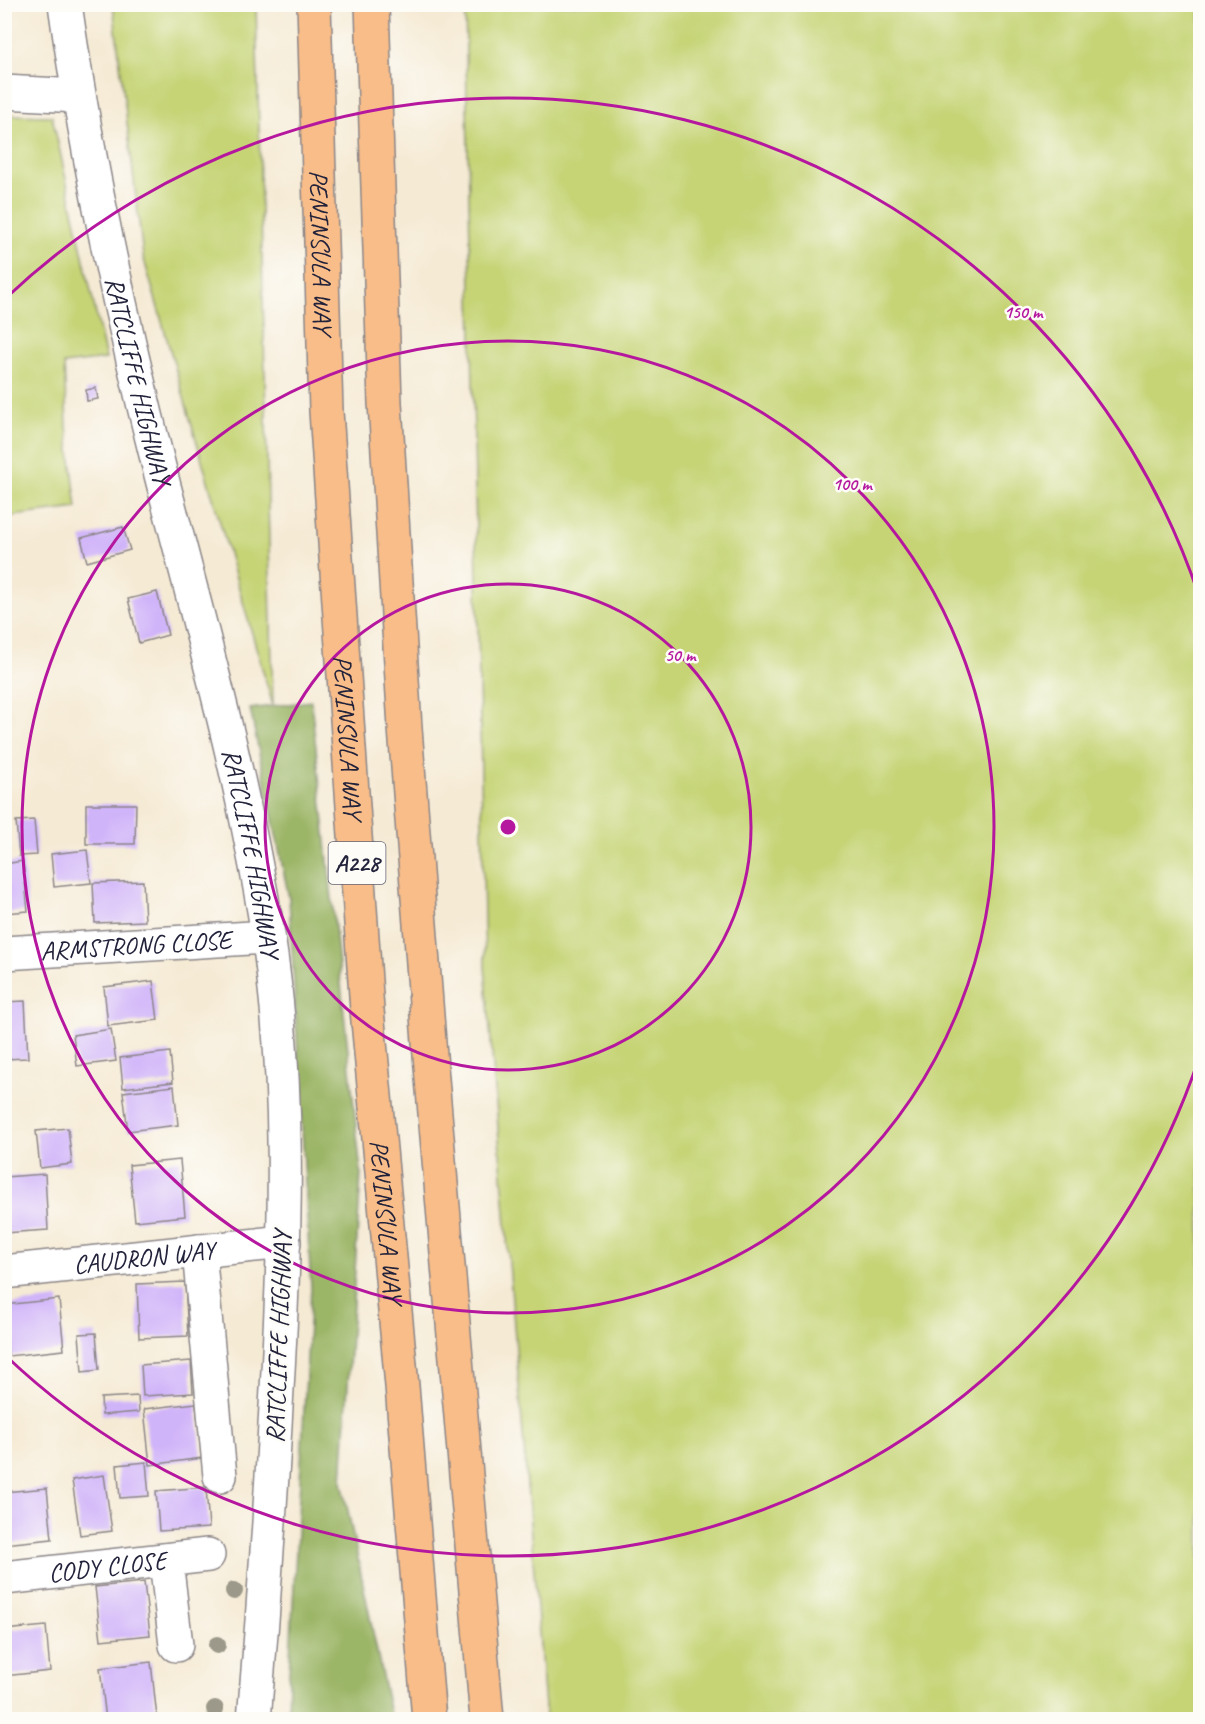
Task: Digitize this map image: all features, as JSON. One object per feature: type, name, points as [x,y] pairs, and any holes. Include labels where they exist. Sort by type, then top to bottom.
[{"type":"main road","name":"PENINSULA WAY","points":[[314,4],[326,411],[340,626],[367,1010],[402,1386],[429,1719]]},
{"type":"main road","name":"A228","points":[[372,4],[385,403],[405,728],[430,1054],[487,1719]]},
{"type":"street","name":"RATCLIFFE HIGHWAY","points":[[65,4],[78,96],[116,290],[229,737],[255,860],[274,988],[281,1077],[284,1242],[269,1536],[254,1719]]},
{"type":"street","points":[[4,92],[78,96]]},
{"type":"street","name":"ARMSTRONG CLOSE","points":[[4,953],[268,937]]},
{"type":"street","name":"CAUDRON WAY","points":[[4,1272],[284,1242]]},
{"type":"street","points":[[199,1251],[220,1476]]},
{"type":"street","name":"CODY CLOSE","points":[[4,1578],[208,1555]]},
{"type":"street","points":[[166,1561],[176,1645]]},
{"type":"green space","points":[[113,5],[256,5],[273,706],[143,256]]},
{"type":"green space","points":[[465,5],[1200,5],[1200,1719],[546,1719],[485,967]]},
{"type":"green space","points":[[5,115],[52,116],[106,359],[64,364],[67,426],[77,508],[5,517]]},
{"type":"green space","points":[[311,701],[361,1173],[342,1482],[391,1719],[288,1719],[311,1288],[289,898],[250,709]]},
{"type":"building","points":[[96,388],[98,399],[87,401],[86,390]]},
{"type":"building","points":[[123,527],[130,550],[87,562],[81,538]]},
{"type":"building","points":[[157,592],[168,635],[139,643],[128,599]]},
{"type":"building","points":[[86,804],[136,804],[135,844],[86,844]]},
{"type":"building","points":[[34,820],[37,855],[19,856],[16,821]]},
{"type":"building","points":[[87,850],[91,883],[54,887],[51,854]]},
{"type":"building","points":[[23,861],[28,911],[4,913],[4,864]]},
{"type":"building","points":[[143,881],[145,921],[95,923],[93,883]]},
{"type":"building","points":[[153,981],[158,1020],[108,1026],[104,987]]},
{"type":"building","points":[[25,1001],[28,1058],[4,1059],[4,1002]]},
{"type":"building","points":[[111,1029],[116,1061],[77,1066],[73,1035]]},
{"type":"building","points":[[170,1052],[173,1082],[123,1088],[120,1058]]},
{"type":"building","points":[[174,1086],[178,1125],[128,1131],[123,1092]]},
{"type":"building","points":[[68,1128],[72,1164],[40,1168],[36,1131]]},
{"type":"building","points":[[180,1160],[185,1216],[135,1221],[129,1165]]},
{"type":"building","points":[[45,1174],[48,1230],[4,1233],[4,1177]]},
{"type":"building","points":[[185,1282],[188,1336],[139,1338],[137,1284]]},
{"type":"building","points":[[59,1299],[64,1350],[8,1356],[4,1305]]},
{"type":"building","points":[[96,1333],[99,1370],[82,1372],[79,1334]]},
{"type":"building","points":[[191,1361],[193,1393],[143,1396],[141,1365]]},
{"type":"building","points":[[138,1396],[139,1412],[102,1415],[101,1398]]},
{"type":"building","points":[[196,1403],[202,1458],[150,1465],[144,1409]]},
{"type":"building","points":[[146,1462],[149,1496],[120,1498],[117,1465]]},
{"type":"building","points":[[104,1475],[112,1531],[80,1535],[72,1480]]},
{"type":"building","points":[[206,1487],[209,1528],[159,1531],[156,1491]]},
{"type":"building","points":[[47,1488],[52,1539],[4,1544],[4,1492]]},
{"type":"building","points":[[144,1582],[150,1635],[101,1640],[95,1587]]},
{"type":"building","points":[[46,1626],[50,1671],[4,1676],[4,1630]]},
{"type":"building","points":[[151,1662],[157,1718],[106,1720],[100,1668]]}]
